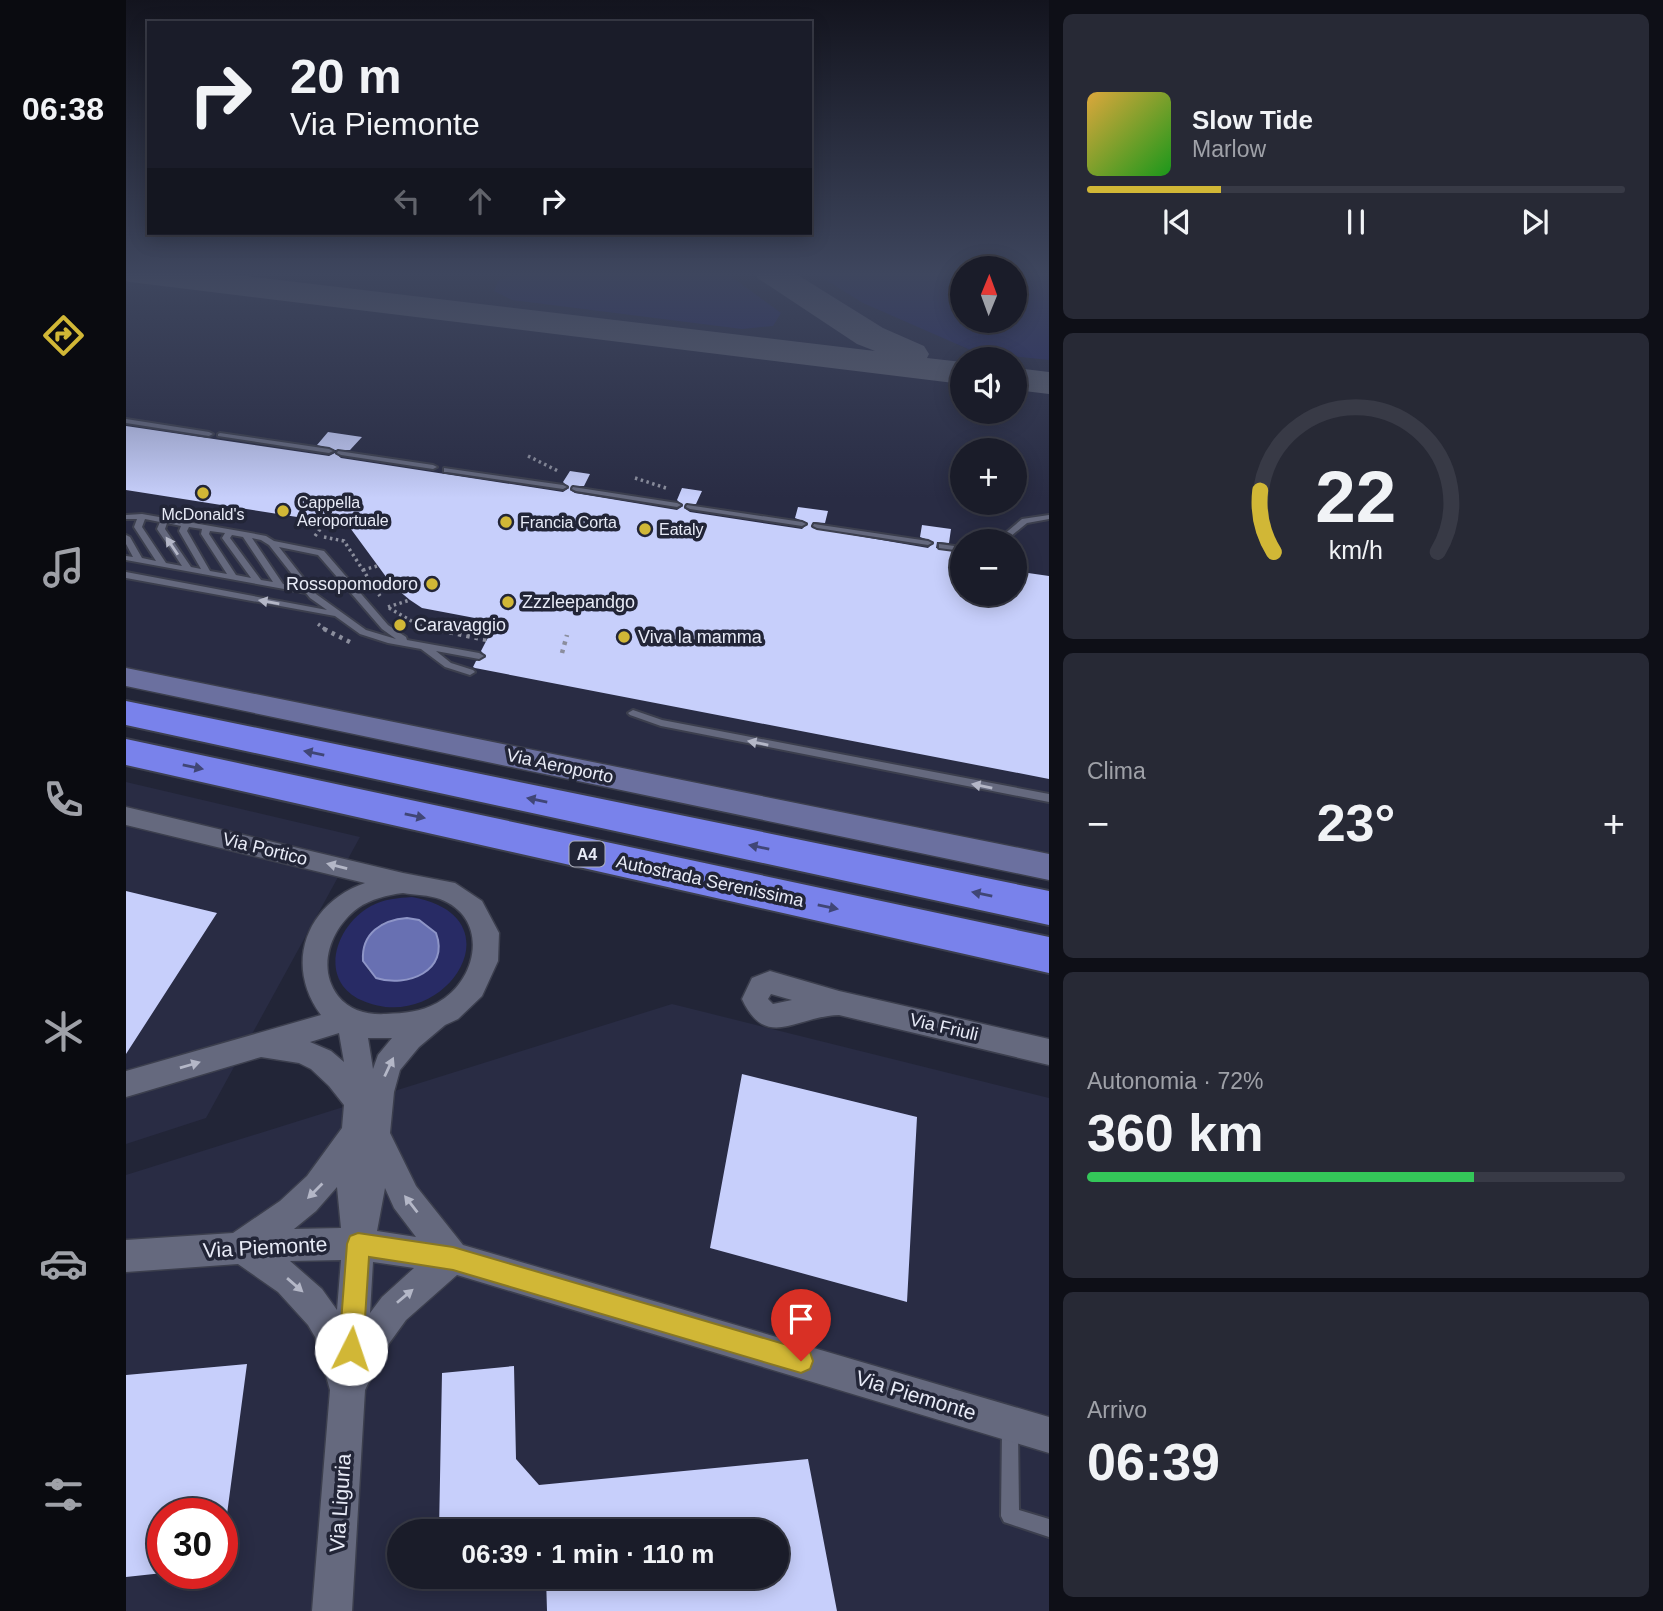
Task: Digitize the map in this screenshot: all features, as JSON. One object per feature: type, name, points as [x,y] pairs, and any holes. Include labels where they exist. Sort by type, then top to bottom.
[{"type":"highway","points":[[126,713],[1049,908]]},
{"type":"highway","name":"Autostrada Serenissima","points":[[126,752],[1049,955]]},
{"type":"main road","name":"Via Aeroporto","points":[[126,677],[1049,867]]},
{"type":"main road","name":"Via Aeroporto","points":[[994,854],[1049,851]]},
{"type":"street","name":"Via Portico","points":[[126,816],[403,883]]},
{"type":"street","points":[[403,883],[421,883],[451,892],[473,908],[486,930],[488,945],[484,968],[472,990],[455,1007],[434,1019],[390,1029],[347,1019],[330,1006],[318,989],[313,960],[316,944],[329,921],[349,902],[366,892],[403,883]]},
{"type":"street","name":"Via Friuli","points":[[839,1003],[1049,1052]]},
{"type":"street","points":[[126,1084],[347,1019]]},
{"type":"street","points":[[347,1019],[357,1048],[357,1100]]},
{"type":"street","name":"Via Liguria","points":[[332,1611],[358,1244],[353,1209],[365,1134],[388,1063],[409,1038],[434,1019]]},
{"type":"street","points":[[255,1047],[296,1049],[319,1058],[335,1070],[357,1100]]},
{"type":"street","name":"Via Liguria","points":[[357,1100],[365,1134]]},
{"type":"street","points":[[365,1134],[405,1197],[453,1258]]},
{"type":"street","name":"Via Liguria","points":[[348,1396],[328,1328],[309,1297],[279,1270],[239,1247],[277,1223],[321,1186],[365,1134]]},
{"type":"street","name":"Via Piemonte","points":[[126,1256],[239,1247],[358,1244],[453,1258],[1049,1435]]},
{"type":"street","name":"Via Liguria","points":[[348,1396],[378,1327],[396,1304],[453,1258]]},
{"type":"lane","points":[[126,421],[209,434]]},
{"type":"lane","points":[[220,435],[329,452]]},
{"type":"lane","points":[[341,453],[433,467]]},
{"type":"lane","points":[[447,470],[563,487]]},
{"type":"lane","points":[[576,489],[677,505]]},
{"type":"lane","points":[[690,507],[802,524]]},
{"type":"lane","points":[[142,516],[138,527],[163,565]]},
{"type":"lane","points":[[126,517],[142,516],[230,531],[321,553],[385,627],[408,642]]},
{"type":"lane","points":[[1015,529],[1025,521],[1049,517]]},
{"type":"lane","points":[[164,520],[161,529],[189,570]]},
{"type":"lane","points":[[186,524],[183,531],[207,573]]},
{"type":"lane","points":[[817,526],[928,543]]},
{"type":"lane","points":[[207,527],[205,534],[234,578]]},
{"type":"lane","points":[[230,531],[226,538],[258,582]]},
{"type":"lane","points":[[245,534],[280,586]]},
{"type":"lane","points":[[126,537],[139,561]]},
{"type":"lane","points":[[272,543],[309,591],[336,614],[376,637],[479,656]]},
{"type":"lane","points":[[942,546],[950,547]]},
{"type":"lane","points":[[126,558],[309,591]]},
{"type":"lane","points":[[126,575],[336,614]]},
{"type":"lane","points":[[422,645],[448,665],[470,672]]},
{"type":"lane","points":[[633,713],[661,723],[1049,799]]},
{"type":"lane","points":[[126,826],[163,824]]},
{"type":"lane","points":[[1010,1423],[1010,1516],[1049,1528]]},
{"type":"path","points":[[528,456],[567,476]]},
{"type":"path","points":[[635,478],[669,489]]},
{"type":"path","points":[[315,536],[326,522]]},
{"type":"path","points":[[363,570],[377,566]]},
{"type":"path","points":[[388,607],[410,600]]},
{"type":"path","points":[[562,653],[567,635]]},
{"type":"shaded area","points":[[126,347],[950,347],[950,424],[1027,424],[1027,347],[1049,347],[1049,863],[126,668]]},
{"type":"shaded area","points":[[1027,347],[1049,347],[1049,360],[1027,358]]},
{"type":"shaded area","points":[[126,782],[360,837],[206,1118],[126,1144]]},
{"type":"shaded area","points":[[412,897],[445,909],[462,927],[466,948],[459,970],[442,989],[419,1003],[391,1007],[361,1000],[347,991],[339,979],[336,952],[341,939],[348,926],[371,906],[386,900]],"holes":[[[407,918],[419,920],[439,943],[431,966],[413,979],[402,981],[390,981],[368,970],[366,940],[383,923]]]},
{"type":"shaded area","points":[[672,1004],[1049,1098],[1049,1611],[126,1611],[126,1175]]},
{"type":"water","points":[[407,918],[419,920],[436,933],[439,946],[437,957],[423,974],[412,978],[400,981],[376,978],[363,961],[363,951],[369,936],[382,925]]},
{"type":"building","points":[[126,426],[329,456],[335,453],[341,458],[563,492],[569,488],[563,482],[570,471],[590,474],[584,486],[571,486],[570,490],[677,510],[683,506],[677,500],[682,488],[702,491],[696,504],[685,504],[684,508],[690,512],[802,529],[808,523],[795,518],[798,507],[828,511],[825,523],[813,522],[812,528],[928,548],[934,542],[920,537],[922,525],[951,529],[949,543],[937,542],[936,548],[950,551],[950,606],[1027,606],[1027,573],[1049,576],[1049,779],[475,668],[473,667],[476,661],[486,657],[481,651],[496,622],[422,608],[392,585],[348,525],[126,490]]},
{"type":"building","points":[[328,432],[362,437],[350,450],[335,450],[317,445]]},
{"type":"building","points":[[126,891],[217,913],[126,1054]]},
{"type":"building","points":[[742,1074],[917,1117],[907,1302],[710,1248]]},
{"type":"building","points":[[247,1364],[229,1498],[147,1498],[147,1575],[126,1577],[126,1375]]},
{"type":"building","points":[[514,1366],[516,1459],[539,1485],[808,1459],[837,1611],[547,1611],[546,1589],[789,1589],[789,1519],[439,1519],[442,1373]]},
{"type":"taxiway","points":[[749,347],[950,372]]},
{"type":"taxiway","points":[[895,347],[911,354]]},
{"type":"taxiway","points":[[1027,380],[1049,383]]},
{"type":"place","name":"McDonald's","points":[[203,493]]},
{"type":"place","name":"Cappella Aeroportuale","points":[[283,511]]},
{"type":"place","name":"Francia Corta","points":[[506,522]]},
{"type":"place","name":"Eataly","points":[[645,529]]},
{"type":"place","name":"Rossopomodoro","points":[[432,584]]},
{"type":"place","name":"Zzzleepandgo","points":[[508,602]]},
{"type":"place","name":"Caravaggio","points":[[400,625]]},
{"type":"place","name":"Viva la mamma","points":[[624,637]]},
{"type":"route","points":[[351,1349],[358,1244],[453,1258],[801,1361]]}]
